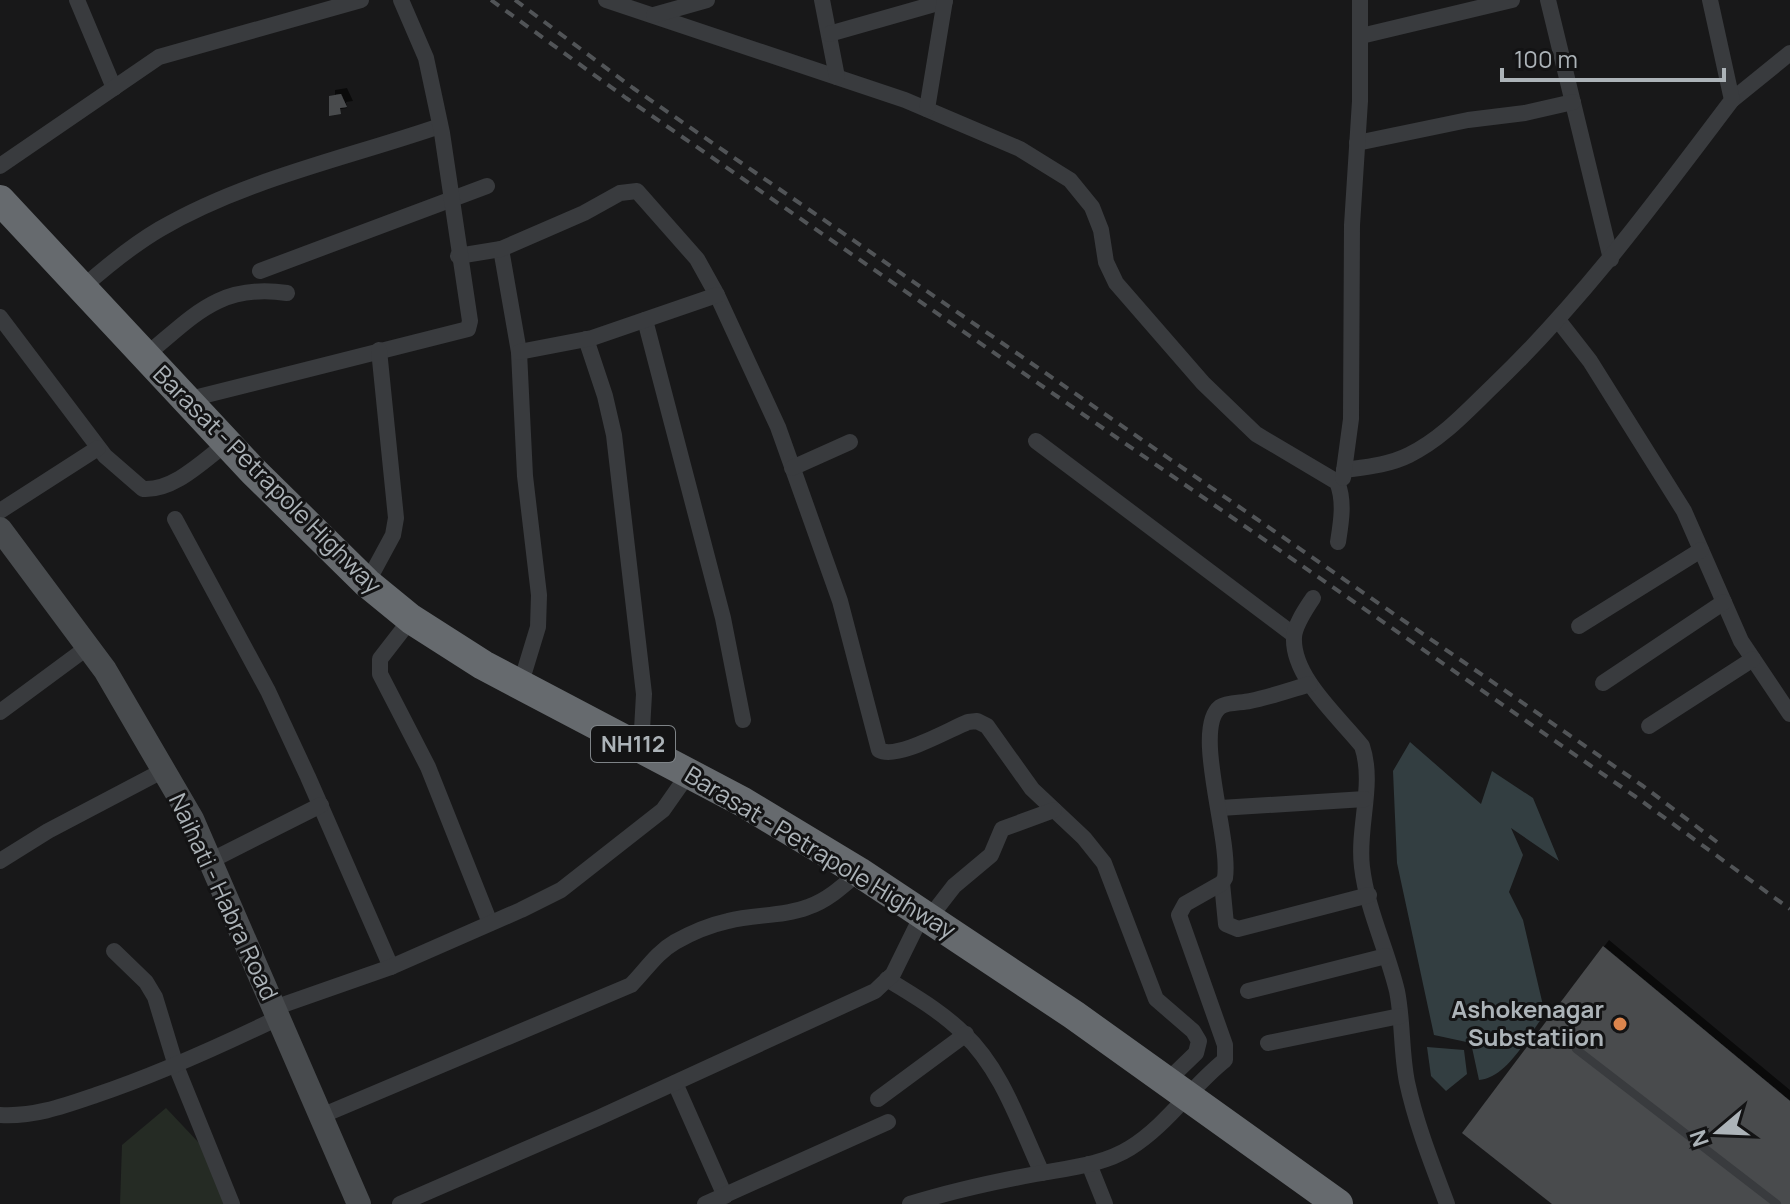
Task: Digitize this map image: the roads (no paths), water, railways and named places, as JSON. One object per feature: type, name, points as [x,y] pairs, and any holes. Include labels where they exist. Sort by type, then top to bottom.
[{"type":"highway","name":"Barasat - Petrapole Highway","points":[[0,200],[227,443],[367,583],[411,619],[520,686],[743,802],[859,872],[927,915],[1177,1088],[1338,1204]]},
{"type":"main road","name":"Naihati - Habra Road","points":[[0,529],[105,670],[192,819],[359,1204]]},
{"type":"street","points":[[77,0],[114,88]]},
{"type":"street","points":[[0,166],[159,57],[361,0]]},
{"type":"street","points":[[186,400],[468,329],[470,321],[440,126],[426,58],[401,0]]},
{"type":"street","points":[[606,0],[927,109],[1020,149],[1070,180],[1092,207],[1101,230],[1106,262],[1116,283],[1174,350],[1256,434],[1328,475],[1337,482],[1341,492]]},
{"type":"street","points":[[653,16],[707,0]]},
{"type":"street","points":[[822,0],[837,77]]},
{"type":"street","points":[[1338,542],[1351,419],[1352,225],[1360,0]]},
{"type":"street","points":[[1361,36],[1512,0]]},
{"type":"street","points":[[1548,0],[1611,259]]},
{"type":"street","points":[[1710,0],[1732,100]]},
{"type":"street","points":[[829,34],[945,1],[927,109]]},
{"type":"street","points":[[1344,470],[1389,463],[1423,447],[1471,407],[1558,320],[1611,259],[1732,100],[1790,53]]},
{"type":"street","points":[[1357,143],[1573,102]]},
{"type":"street","points":[[82,288],[141,240],[205,207],[343,155],[375,148],[440,126]]},
{"type":"street","points":[[260,271],[487,186]]},
{"type":"street","points":[[458,256],[501,249],[584,213],[620,193],[637,191],[697,259],[778,427],[840,601],[879,750],[885,754],[899,752],[968,722],[977,721],[987,726],[1032,789],[1084,838],[1104,863],[1156,999],[1193,1031],[1199,1041],[1196,1053],[1151,1133],[1129,1149],[1105,1161],[952,1190],[910,1204]]},
{"type":"street","points":[[501,249],[519,352],[525,476],[539,595],[538,627],[520,686]]},
{"type":"street","points":[[145,356],[215,300],[240,292],[262,290],[287,293]]},
{"type":"street","points":[[519,352],[586,339],[717,295]]},
{"type":"street","points":[[0,317],[98,448],[143,489],[164,486],[181,478],[227,443]]},
{"type":"street","points":[[645,320],[723,618],[743,720]]},
{"type":"street","points":[[1558,320],[1590,361],[1676,498],[1741,641],[1790,714]]},
{"type":"street","points":[[586,339],[614,435],[644,694],[641,748]]},
{"type":"street","points":[[367,583],[393,535],[396,518],[379,350]]},
{"type":"street","points":[[1036,441],[1294,635]]},
{"type":"street","points":[[792,468],[850,442]]},
{"type":"street","points":[[0,511],[98,448]]},
{"type":"street","points":[[175,519],[268,691],[391,967]]},
{"type":"street","points":[[1579,626],[1701,550]]},
{"type":"street","points":[[1313,598],[1294,635],[1296,654],[1310,684],[1362,746],[1366,770],[1360,843],[1362,871],[1396,989],[1403,1059],[1411,1096],[1447,1204]]},
{"type":"street","points":[[1603,683],[1724,602]]},
{"type":"street","points":[[411,619],[380,659],[380,674],[428,767],[490,923]]},
{"type":"street","points":[[0,712],[88,647]]},
{"type":"street","points":[[1649,726],[1753,659]]},
{"type":"street","points":[[1310,684],[1250,701],[1222,705],[1212,716],[1208,748],[1220,808],[1226,872],[1222,883],[1226,924],[1238,929],[1369,895]]},
{"type":"street","points":[[0,861],[48,831],[164,770]]},
{"type":"street","points":[[0,1115],[21,1116],[54,1109],[176,1066],[276,1013],[391,967],[561,890],[663,810],[689,773]]},
{"type":"street","points":[[1220,808],[1365,799]]},
{"type":"street","points":[[210,861],[321,805]]},
{"type":"street","points":[[400,1204],[875,991],[887,979],[927,915],[954,886],[991,855],[1002,829],[1054,810]]},
{"type":"street","points":[[321,1116],[631,985],[648,963],[673,943],[696,932],[728,921],[784,914],[809,907],[836,893],[859,872]]},
{"type":"street","points":[[1177,1088],[1225,1060],[1225,1045],[1179,915],[1185,904],[1222,883]]},
{"type":"street","points":[[114,951],[146,982],[155,997],[176,1066],[232,1204]]},
{"type":"street","points":[[1248,991],[1386,956]]},
{"type":"street","points":[[887,979],[937,1010],[966,1034],[993,1070],[1042,1173]]},
{"type":"street","points":[[1268,1043],[1400,1016]]},
{"type":"street","points":[[878,1099],[966,1034]]},
{"type":"street","points":[[675,1083],[725,1196]]},
{"type":"street","points":[[705,1204],[888,1122]]},
{"type":"street","points":[[1089,1164],[1105,1204]]},
{"type":"lane","points":[[1576,1049],[1777,1204]]},
{"type":"railway","points":[[491,0],[626,98],[1636,797],[1790,909]]},
{"type":"railway","points":[[515,0],[633,88],[1643,786],[1717,842]]},
{"type":"place","name":"Ashokenagar Substatiion","points":[[1620,1024]]}]
